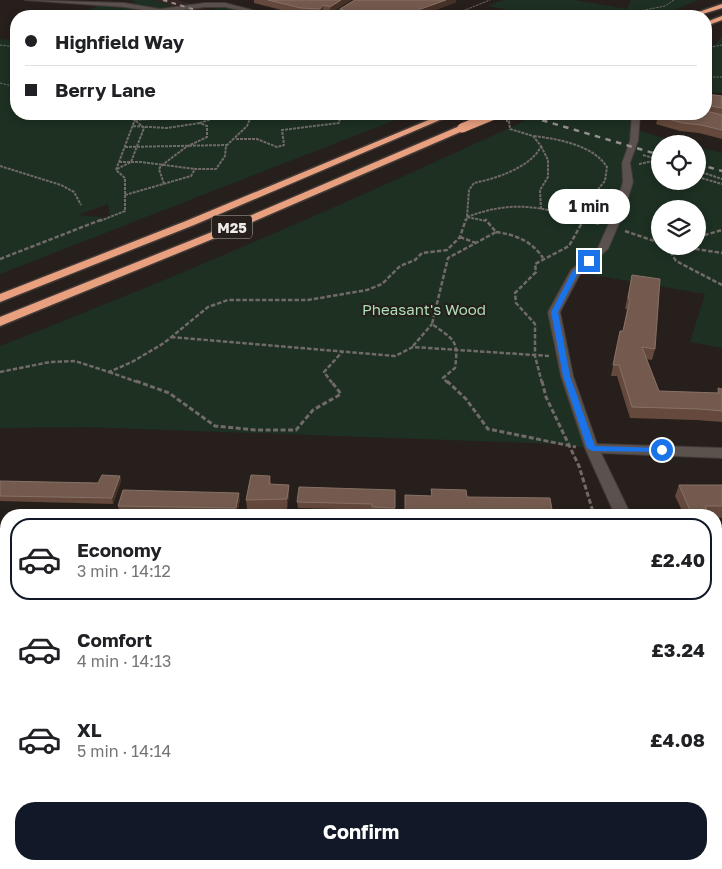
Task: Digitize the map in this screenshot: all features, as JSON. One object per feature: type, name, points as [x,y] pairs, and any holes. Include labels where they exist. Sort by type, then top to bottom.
[{"type":"highway","points":[[709,10],[722,6]]},
{"type":"highway","name":"M25","points":[[0,298],[190,223],[435,120]]},
{"type":"highway","name":"M25","points":[[0,322],[216,234],[481,120]]},
{"type":"street","points":[[28,0],[124,5],[154,10]]},
{"type":"street","points":[[224,5],[231,0]]},
{"type":"street","points":[[342,10],[359,0]]},
{"type":"street","points":[[168,10],[205,5],[224,5],[246,10]]},
{"type":"street","points":[[620,509],[592,448],[561,355],[554,312],[575,272],[603,249],[608,226],[628,182],[626,163],[635,120]]},
{"type":"street","points":[[592,448],[722,453]]},
{"type":"path","points":[[465,10],[490,0]]},
{"type":"path","points":[[645,10],[665,6],[674,0]]},
{"type":"path","points":[[116,170],[135,120],[144,128]]},
{"type":"path","points":[[133,126],[144,128],[180,128],[208,120]]},
{"type":"path","points":[[125,147],[186,148],[228,144],[247,126],[250,120]]},
{"type":"path","points":[[235,138],[257,139],[277,147],[284,145],[282,130],[339,123],[340,120]]},
{"type":"path","points":[[509,121],[510,130],[533,136],[543,136],[600,158],[607,167],[605,182],[599,188],[608,226]]},
{"type":"path","points":[[164,184],[159,170],[161,166],[186,148],[207,137],[207,126],[200,123]]},
{"type":"path","points":[[116,170],[130,162],[144,128]]},
{"type":"path","points":[[533,136],[548,160],[548,176],[540,190],[541,209]]},
{"type":"path","points":[[198,141],[206,147]]},
{"type":"path","points":[[119,162],[195,169],[216,169],[225,156],[228,144]]},
{"type":"path","points":[[109,372],[132,362],[170,337],[208,307],[228,300],[308,300],[367,290],[382,284],[400,266],[415,260],[422,253],[447,250],[460,237],[467,217],[469,190],[474,183],[498,178],[537,155],[541,146]]},
{"type":"path","points":[[630,151],[651,159]]},
{"type":"path","points":[[635,165],[651,161]]},
{"type":"path","points":[[0,166],[61,185],[74,192],[81,205]]},
{"type":"path","points":[[125,195],[191,176],[195,169]]},
{"type":"path","points":[[0,259],[125,212],[125,178],[116,170]]},
{"type":"path","points":[[706,173],[722,178]]},
{"type":"path","points":[[706,179],[722,184]]},
{"type":"path","points":[[467,217],[499,207],[549,209],[583,221],[608,226],[651,240]]},
{"type":"path","points":[[467,217],[485,219],[496,232],[522,238],[536,246],[543,258]]},
{"type":"path","points":[[706,235],[722,230]]},
{"type":"path","points":[[170,337],[343,350],[395,356],[413,347],[432,324],[448,258],[496,232]]},
{"type":"path","points":[[460,237],[476,243]]},
{"type":"path","points":[[447,250],[448,261]]},
{"type":"path","points":[[706,251],[722,253]]},
{"type":"path","points":[[672,255],[676,261],[722,285]]},
{"type":"path","points":[[432,324],[452,339],[458,349],[455,368],[443,378],[466,399],[488,429],[568,446],[592,448]]},
{"type":"path","points":[[413,347],[535,356],[561,355]]},
{"type":"path","points":[[0,372],[50,362],[75,361],[169,393],[215,426],[296,430],[313,410],[341,394],[324,372],[343,350]]},
{"type":"shaded area","points":[[153,0],[178,0],[212,10],[185,10]]},
{"type":"green space","points":[[131,0],[153,0],[185,10],[91,10],[97,5],[137,3]]},
{"type":"green space","points":[[504,0],[575,0],[627,9],[631,0],[698,0],[675,10],[509,10],[488,6]]},
{"type":"green space","points":[[221,6],[241,10],[217,10],[208,7]]},
{"type":"green space","points":[[722,36],[722,93],[712,92],[712,45],[716,44]]},
{"type":"green space","points":[[0,39],[10,40],[10,120],[396,120],[0,274]],"holes":[[[108,204],[110,218],[78,215]]]},
{"type":"green space","name":"Pheasant's Wood","points":[[526,120],[636,120],[635,130],[654,135],[651,135],[651,190],[706,190],[706,149],[722,153],[722,348],[690,342],[705,294],[575,272],[554,312],[553,346],[587,448],[558,444],[85,427],[0,428],[0,346],[204,263],[339,205]]},
{"type":"building","points":[[268,0],[341,0],[330,7],[323,5],[320,9],[301,8]]},
{"type":"building","points":[[355,0],[446,0],[418,10],[340,9]]},
{"type":"building","points":[[712,95],[722,96],[722,108],[712,106]]},
{"type":"building","points":[[712,112],[722,115],[722,130],[672,120],[712,120]]},
{"type":"building","points":[[632,275],[660,279],[655,349],[642,347],[659,391],[719,393],[718,388],[722,389],[722,411],[632,407],[619,365],[613,365],[620,331],[623,331],[630,299],[628,298]]},
{"type":"building","points":[[102,475],[120,476],[112,498],[0,496],[0,481],[98,483]]},
{"type":"building","points":[[251,475],[270,476],[269,484],[289,485],[287,499],[246,500]]},
{"type":"building","points":[[679,485],[722,485],[722,506],[705,506],[706,509],[689,509]]},
{"type":"building","points":[[299,487],[395,490],[395,508],[372,507],[372,504],[297,502]]},
{"type":"building","points":[[431,489],[466,490],[467,497],[550,498],[552,509],[405,509],[405,495],[432,496]]},
{"type":"building","points":[[123,490],[239,493],[236,508],[118,506]]},
{"type":"railway","points":[[163,0],[196,10]]},
{"type":"railway","points":[[541,120],[651,152]]},
{"type":"railway","points":[[706,166],[722,171]]},
{"type":"route","points":[[589,261],[575,272],[554,312],[561,355],[592,448],[662,450]]}]
